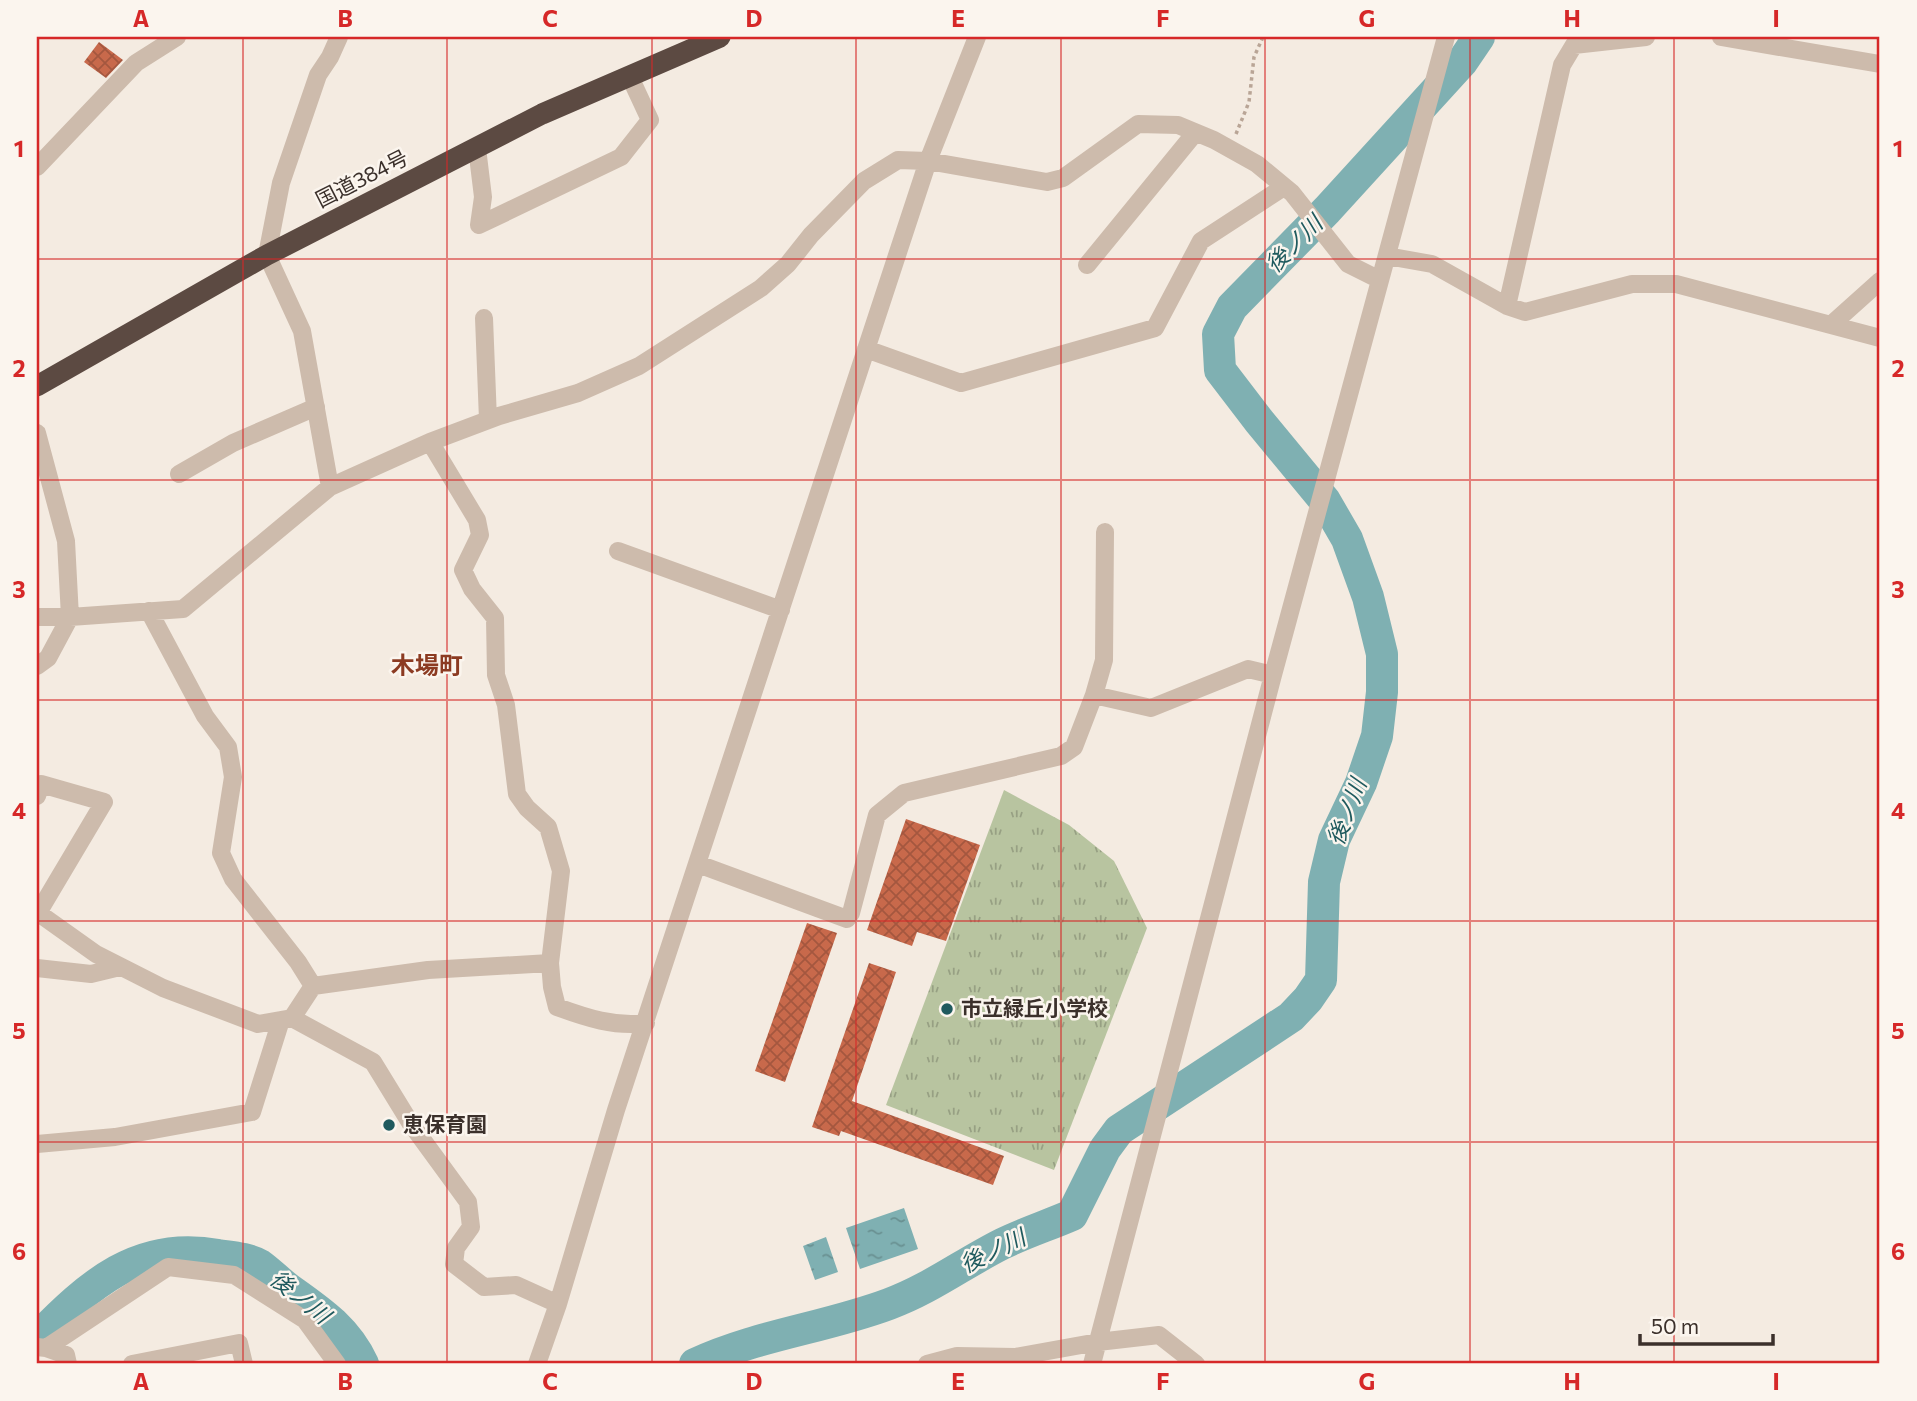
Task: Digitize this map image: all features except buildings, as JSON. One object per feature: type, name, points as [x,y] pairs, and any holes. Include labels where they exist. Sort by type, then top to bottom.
[{"type":"highway","name":"国道384号","points":[[37,386],[267,256],[542,114],[720,37]]},
{"type":"street","points":[[37,167],[136,63],[177,37]]},
{"type":"street","points":[[330,487],[302,331],[267,256],[281,183],[317,75],[330,57],[339,37]]},
{"type":"street","points":[[537,1364],[558,1304],[616,1110],[928,160],[977,37]]},
{"type":"street","points":[[1507,306],[1562,65],[1574,45],[1646,37]]},
{"type":"street","points":[[1721,37],[1880,64]]},
{"type":"street","points":[[1092,1364],[1164,1084],[1444,43]]},
{"type":"street","points":[[477,148],[483,197],[479,225],[621,157],[650,120],[630,77]]},
{"type":"street","points":[[37,617],[183,608],[330,487],[430,442],[488,420],[578,393],[639,366],[761,288],[788,264],[811,234],[864,181],[898,160],[928,160],[1047,182],[1063,178],[1138,124],[1178,125],[1257,164],[1284,187],[1349,264],[1380,280]]},
{"type":"street","points":[[1087,265],[1195,132]]},
{"type":"street","points":[[866,349],[961,383],[1155,328],[1201,242],[1284,187]]},
{"type":"street","points":[[1387,256],[1432,264],[1507,306],[1525,312],[1632,284],[1676,284],[1880,338]]},
{"type":"street","points":[[1832,324],[1880,281]]},
{"type":"street","points":[[484,318],[488,420]]},
{"type":"street","points":[[179,474],[233,443],[316,407]]},
{"type":"street","points":[[37,433],[66,541],[70,617],[48,658],[37,666]]},
{"type":"street","points":[[430,442],[477,520],[480,535],[463,570],[472,589],[495,618],[496,675],[506,705],[517,794],[527,808],[548,827],[561,871],[550,963],[552,987],[558,1007],[591,1020],[629,1025],[646,1023]]},
{"type":"street","points":[[698,864],[847,919],[851,913],[877,815],[904,793],[1062,756],[1074,747],[1104,660],[1105,532]]},
{"type":"street","points":[[618,551],[781,610]]},
{"type":"street","points":[[149,611],[205,716],[228,747],[233,777],[221,853],[233,879],[298,962],[313,986]]},
{"type":"street","points":[[1094,695],[1150,708],[1248,669],[1273,675]]},
{"type":"street","points":[[37,796],[41,784],[104,802],[38,912],[96,954],[163,988],[258,1024],[286,1019],[373,1062],[411,1124],[468,1202],[471,1227],[456,1248],[454,1264],[484,1287],[516,1285],[558,1304]]},
{"type":"street","points":[[37,1144],[115,1137],[252,1112],[286,1019],[313,986],[428,970],[550,963]]},
{"type":"street","points":[[37,968],[91,974],[120,967]]},
{"type":"street","points":[[41,1347],[168,1267],[234,1275],[305,1320],[337,1364]]},
{"type":"street","points":[[927,1364],[957,1356],[1015,1357],[1098,1342],[1159,1335],[1196,1364]]},
{"type":"street","points":[[132,1364],[239,1343],[244,1364]]},
{"type":"street","points":[[41,1347],[66,1355],[68,1364]]},
{"type":"path","points":[[1230,149],[1249,102],[1254,57],[1263,37]]},
{"type":"green space","points":[[1004,790],[1069,825],[1114,861],[1147,928],[1054,1170],[886,1105]]},
{"type":"water","points":[[904,1208],[918,1249],[860,1269],[846,1228]]},
{"type":"water","points":[[826,1237],[838,1272],[815,1280],[803,1246]]},
{"type":"waterway","name":"後ノ川","points":[[695,1364],[742,1346],[889,1304],[919,1291],[1002,1244],[1072,1215],[1105,1149],[1119,1130],[1291,1017],[1321,980],[1324,882],[1334,840],[1361,783],[1377,736],[1382,692],[1382,654],[1368,597],[1347,539],[1325,501],[1220,370],[1218,334],[1232,307],[1327,210],[1462,62],[1479,37]]},
{"type":"waterway","name":"後ノ川","points":[[37,1338],[96,1284],[117,1271],[163,1254],[189,1252],[239,1258],[260,1265],[332,1322],[349,1341],[363,1364]]},
{"type":"place","name":"市立緑丘小学校","points":[[947,1009]]},
{"type":"place","name":"恵保育園","points":[[389,1125]]},
{"type":"district","name":"木場町","points":[[427,666]]}]
